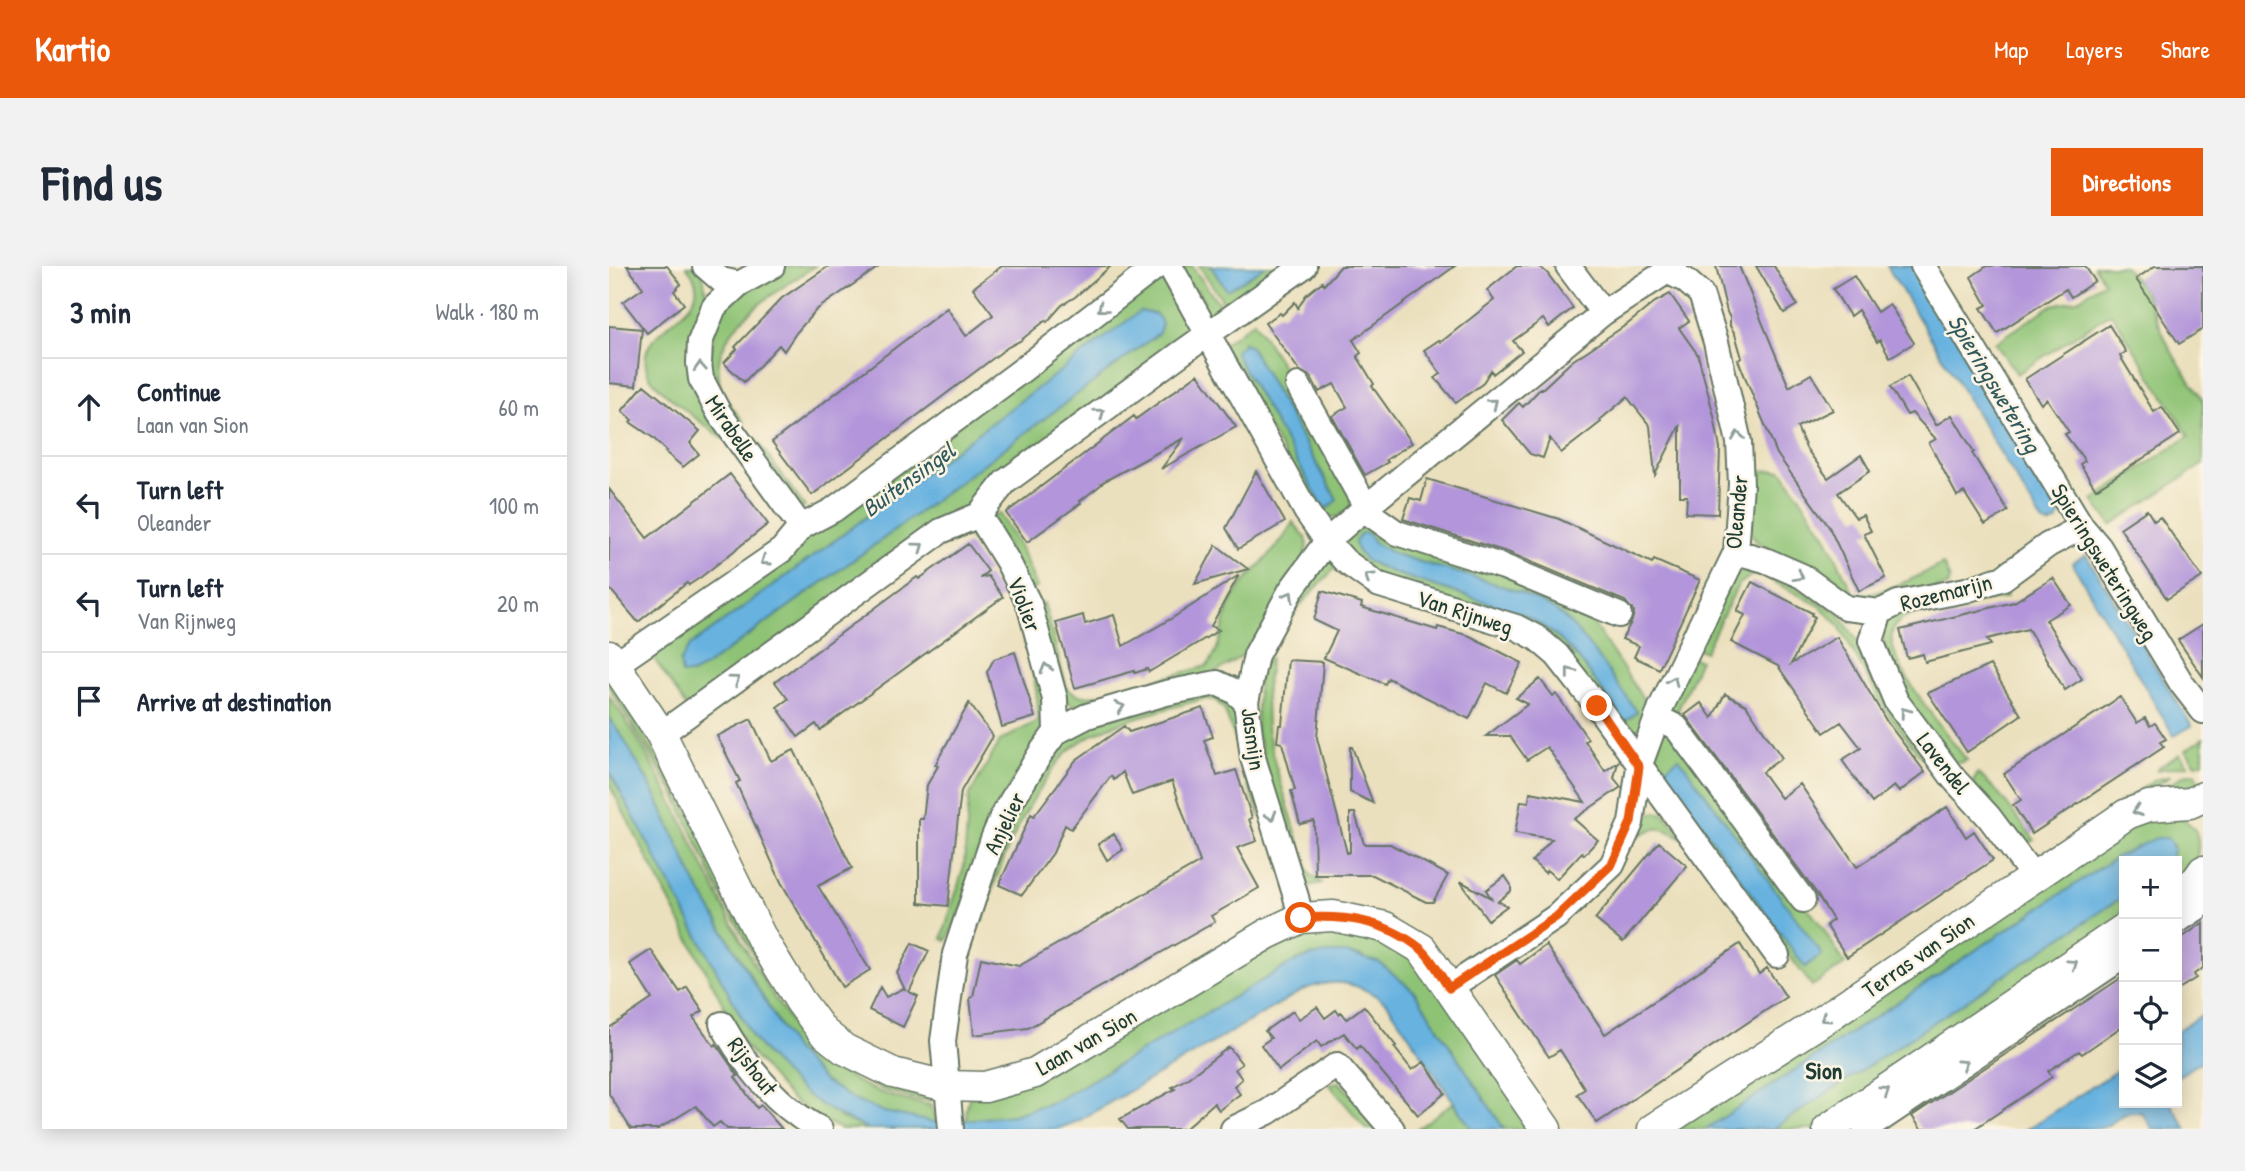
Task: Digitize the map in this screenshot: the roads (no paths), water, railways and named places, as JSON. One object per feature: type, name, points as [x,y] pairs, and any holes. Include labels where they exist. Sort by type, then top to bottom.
[{"type":"street","points":[[705,266],[721,280],[739,284]]},
{"type":"street","name":"Mirabelle","points":[[772,266],[739,284],[714,307],[700,342],[701,379],[719,413],[801,527]]},
{"type":"street","points":[[612,660],[782,550],[801,527],[833,510],[1157,266]]},
{"type":"street","name":"Van Rijnweg","points":[[1170,266],[1306,511],[1327,541],[1345,561],[1377,584],[1516,627],[1537,638],[1557,655],[1777,955]]},
{"type":"street","points":[[661,734],[941,531],[979,515],[1006,482],[1304,266]]},
{"type":"street","points":[[1568,266],[1603,313]]},
{"type":"street","name":"Oleander","points":[[1449,988],[1561,913],[1612,864],[1631,822],[1639,767],[1657,717],[1736,552],[1741,484],[1739,442],[1696,266]]},
{"type":"street","name":"Spieringsweteringweg","points":[[1923,266],[2182,684],[2202,706]]},
{"type":"street","points":[[1672,269],[1701,294]]},
{"type":"street","name":"Jasmijn","points":[[1301,918],[1253,758],[1246,702],[1256,655],[1291,590],[1327,541],[1365,508],[1603,313],[1672,269]]},
{"type":"street","points":[[1298,385],[1370,514],[1397,533],[1504,567],[1619,615]]},
{"type":"street","name":"Violier","points":[[979,515],[1008,562],[1029,604],[1055,699],[1056,732]]},
{"type":"street","name":"Rozemarijn","points":[[1881,612],[1898,603],[1966,590],[2003,578],[2048,545],[2083,527]]},
{"type":"street","name":"Lavendel","points":[[1736,552],[1765,559],[1802,576],[1844,607],[1859,634],[1871,641],[1896,701],[1954,779],[1989,817],[2033,876]]},
{"type":"street","name":"Lavendel","points":[[1844,607],[1881,612]]},
{"type":"street","points":[[1871,641],[1881,612]]},
{"type":"street","points":[[1056,732],[1087,716],[1166,693],[1217,683],[1244,667],[1256,655]]},
{"type":"street","name":"Laan van Sion","points":[[612,660],[661,734],[762,939],[800,1001],[823,1032],[844,1049],[893,1073],[949,1108],[985,1087],[1035,1073],[1266,934],[1301,918],[1332,916],[1385,927],[1422,950],[1546,1129]]},
{"type":"street","points":[[1217,683],[1234,691],[1246,702]]},
{"type":"street","points":[[1055,699],[1087,716]]},
{"type":"street","points":[[1657,717],[1676,727],[1803,900]]},
{"type":"street","name":"Anjelier","points":[[949,1108],[943,1041],[955,954],[1004,813],[1056,732]]},
{"type":"street","name":"Terras van Sion","points":[[1653,1129],[1823,1020],[2127,814],[2149,806],[2199,807]]},
{"type":"street","points":[[2182,891],[2196,881],[2203,871]]},
{"type":"street","points":[[2180,919],[2203,904]]},
{"type":"street","points":[[1828,1129],[2119,932]]},
{"type":"street","points":[[1866,1129],[2119,959]]},
{"type":"street","name":"Rijshout","points":[[722,1024],[737,1051],[779,1101],[820,1129]]},
{"type":"street","points":[[1233,1129],[1268,1112],[1337,1065],[1392,1129]]},
{"type":"water","points":[[1211,266],[1265,266],[1226,289]]},
{"type":"water","points":[[1887,266],[1915,266],[2060,515],[2057,521],[2049,525],[2043,523]]},
{"type":"water","points":[[1140,311],[1156,314],[1162,323],[1159,333],[891,533],[703,668],[691,674],[682,674],[680,662],[690,646]]},
{"type":"water","points":[[1244,343],[1250,346],[1337,500],[1327,509],[1322,505],[1238,359],[1236,351]]},
{"type":"water","points":[[1361,533],[1368,534],[1375,543],[1393,553],[1499,585],[1556,611],[1577,630],[1637,712],[1624,722],[1578,658],[1535,621],[1517,612],[1394,573],[1365,560],[1357,550],[1355,542]]},
{"type":"water","points":[[2086,555],[2192,726],[2174,736],[2072,563]]},
{"type":"water","points":[[609,718],[655,794],[696,884],[795,1051],[824,1081],[856,1101],[884,1112],[938,1123],[1013,1115],[1056,1101],[1292,963],[1311,956],[1346,953],[1380,963],[1414,991],[1504,1129],[1472,1129],[1387,1003],[1357,986],[1337,983],[1326,983],[1303,990],[1078,1121],[1057,1129],[869,1129],[850,1121],[818,1103],[791,1081],[753,1038],[609,771]]},
{"type":"water","points":[[1679,758],[1822,954],[1805,967],[1662,771]]},
{"type":"water","points":[[2156,838],[2167,838],[2173,847],[2170,856],[2119,856],[2119,899],[1773,1129],[1706,1129],[2118,856]]},
{"type":"water","points":[[2203,1014],[2203,1060],[2182,1074],[2182,1045],[2182,1028]]},
{"type":"water","points":[[2119,1069],[2119,1108],[2173,1108],[2187,1129],[2153,1129],[2142,1113],[2135,1112],[2125,1114],[2101,1128],[2027,1129]]},
{"type":"district","name":"Sion","points":[[1824,1070]]},
{"type":"water label","name":"Spieringswetering","points":[[1995,383]]},
{"type":"water label","name":"Buitensingel","points":[[908,479]]}]
